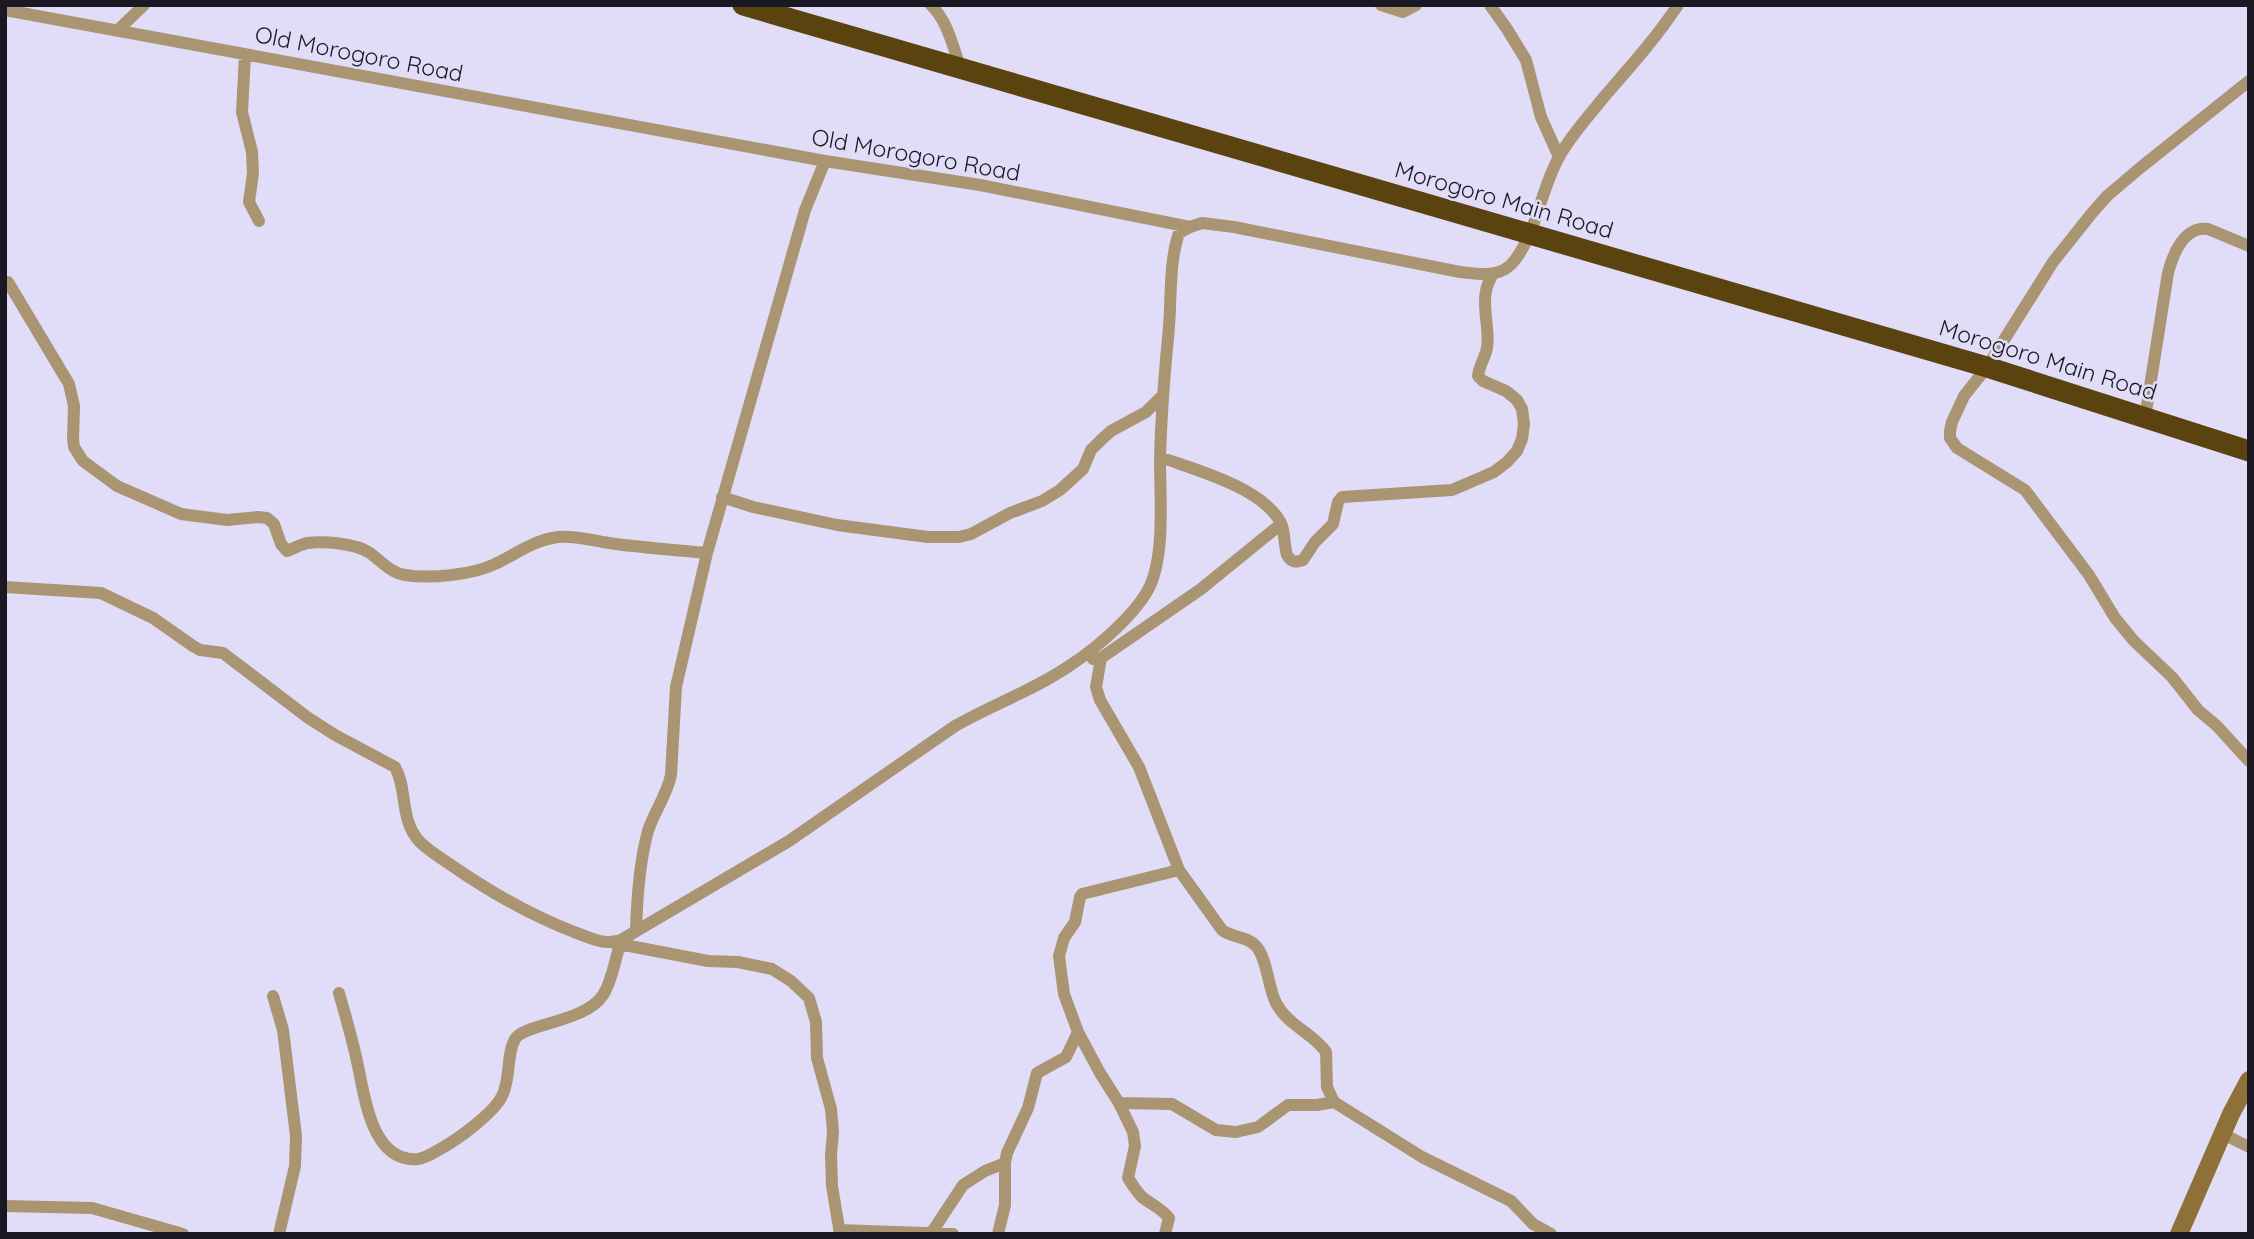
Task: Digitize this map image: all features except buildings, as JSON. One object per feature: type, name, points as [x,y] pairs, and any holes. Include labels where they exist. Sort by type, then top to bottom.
[{"type":"highway","name":"Morogoro Main Road","points":[[743,5],[1987,367],[2249,451]]},
{"type":"street","points":[[118,30],[144,5]]},
{"type":"street","points":[[931,5],[939,12],[961,69]]},
{"type":"street","points":[[1381,5],[1404,12],[1416,5]]},
{"type":"street","points":[[1490,5],[1525,60],[1541,117],[1559,157]]},
{"type":"street","points":[[1160,457],[1249,493],[1270,509],[1281,524],[1287,555],[1292,561],[1299,561],[1303,560],[1315,542],[1333,524],[1338,502],[1342,497],[1461,487],[1494,471],[1517,451],[1524,424],[1517,400],[1478,376],[1478,369],[1485,359],[1487,348],[1485,293],[1492,275],[1514,261],[1529,234],[1559,157],[1586,119],[1656,37],[1678,5]]},
{"type":"street","name":"Old Morogoro Road","points":[[5,10],[825,161],[980,186],[1190,226],[1202,223],[1234,227],[1460,272],[1492,275]]},
{"type":"street","points":[[245,55],[242,112],[252,152],[250,202],[259,221]]},
{"type":"street","points":[[2249,81],[2107,196],[2053,262],[1987,367],[1964,396],[1952,422],[1950,438],[1957,448],[2025,490],[2089,575],[2115,618],[2129,635],[2150,659],[2172,677],[2199,710],[2249,761]]},
{"type":"street","points":[[636,930],[638,887],[649,831],[668,789],[671,775],[676,687],[707,553],[805,210],[825,161]]},
{"type":"street","points":[[339,993],[358,1065],[368,1117],[395,1155],[420,1159],[450,1143],[501,1099],[507,1086],[515,1039],[521,1033],[555,1023],[596,1003],[604,993],[616,944],[621,940],[789,841],[956,726],[1040,684],[1076,662],[1127,617],[1143,598],[1157,565],[1162,396],[1174,254],[1179,233],[1190,226]]},
{"type":"street","points":[[2145,418],[2168,273],[2174,253],[2184,239],[2195,229],[2201,228],[2249,246]]},
{"type":"street","points":[[6,282],[69,384],[74,406],[74,447],[83,461],[117,486],[168,510],[227,520],[262,517],[274,524],[281,544],[287,551],[320,542],[349,546],[367,551],[397,574],[419,576],[477,570],[493,565],[532,544],[558,537],[707,553]]},
{"type":"street","points":[[722,497],[837,525],[928,537],[959,537],[1042,501],[1060,490],[1083,469],[1091,450],[1101,439],[1146,412],[1162,396]]},
{"type":"street","points":[[1076,662],[1101,658],[1201,589],[1281,524]]},
{"type":"street","points":[[5,587],[101,593],[153,618],[193,646],[223,653],[326,729],[395,767],[400,776],[402,799],[409,825],[420,842],[466,875],[526,911],[599,941],[708,961],[738,962],[772,969],[792,981],[809,999],[816,1023],[817,1058],[831,1109],[832,1186],[840,1232],[953,1234]]},
{"type":"street","points":[[1101,658],[1096,687],[1100,700],[1139,767],[1179,870],[1222,930],[1249,941],[1259,949],[1281,1011],[1326,1052],[1327,1087],[1334,1102],[1422,1157],[1511,1201],[1533,1224],[1551,1234]]},
{"type":"street","points":[[1165,1234],[1169,1218],[1159,1207],[1142,1196],[1128,1178],[1135,1139],[1119,1103],[1078,1032],[1064,994],[1059,956],[1064,938],[1075,922],[1083,894],[1179,870]]},
{"type":"street","points":[[273,996],[283,1030],[296,1136],[295,1166],[279,1234]]},
{"type":"street","points":[[998,1234],[1005,1205],[1005,1163],[1010,1144],[1028,1108],[1037,1073],[1066,1057],[1078,1032]]},
{"type":"street","points":[[2179,1234],[2249,1080]]},
{"type":"street","points":[[1119,1103],[1172,1104],[1216,1130],[1236,1132],[1258,1127],[1288,1105],[1334,1102]]},
{"type":"street","points":[[2223,1134],[2249,1147]]},
{"type":"street","points":[[932,1232],[963,1185],[1005,1163]]},
{"type":"street","points":[[5,1206],[92,1208],[183,1234]]}]
